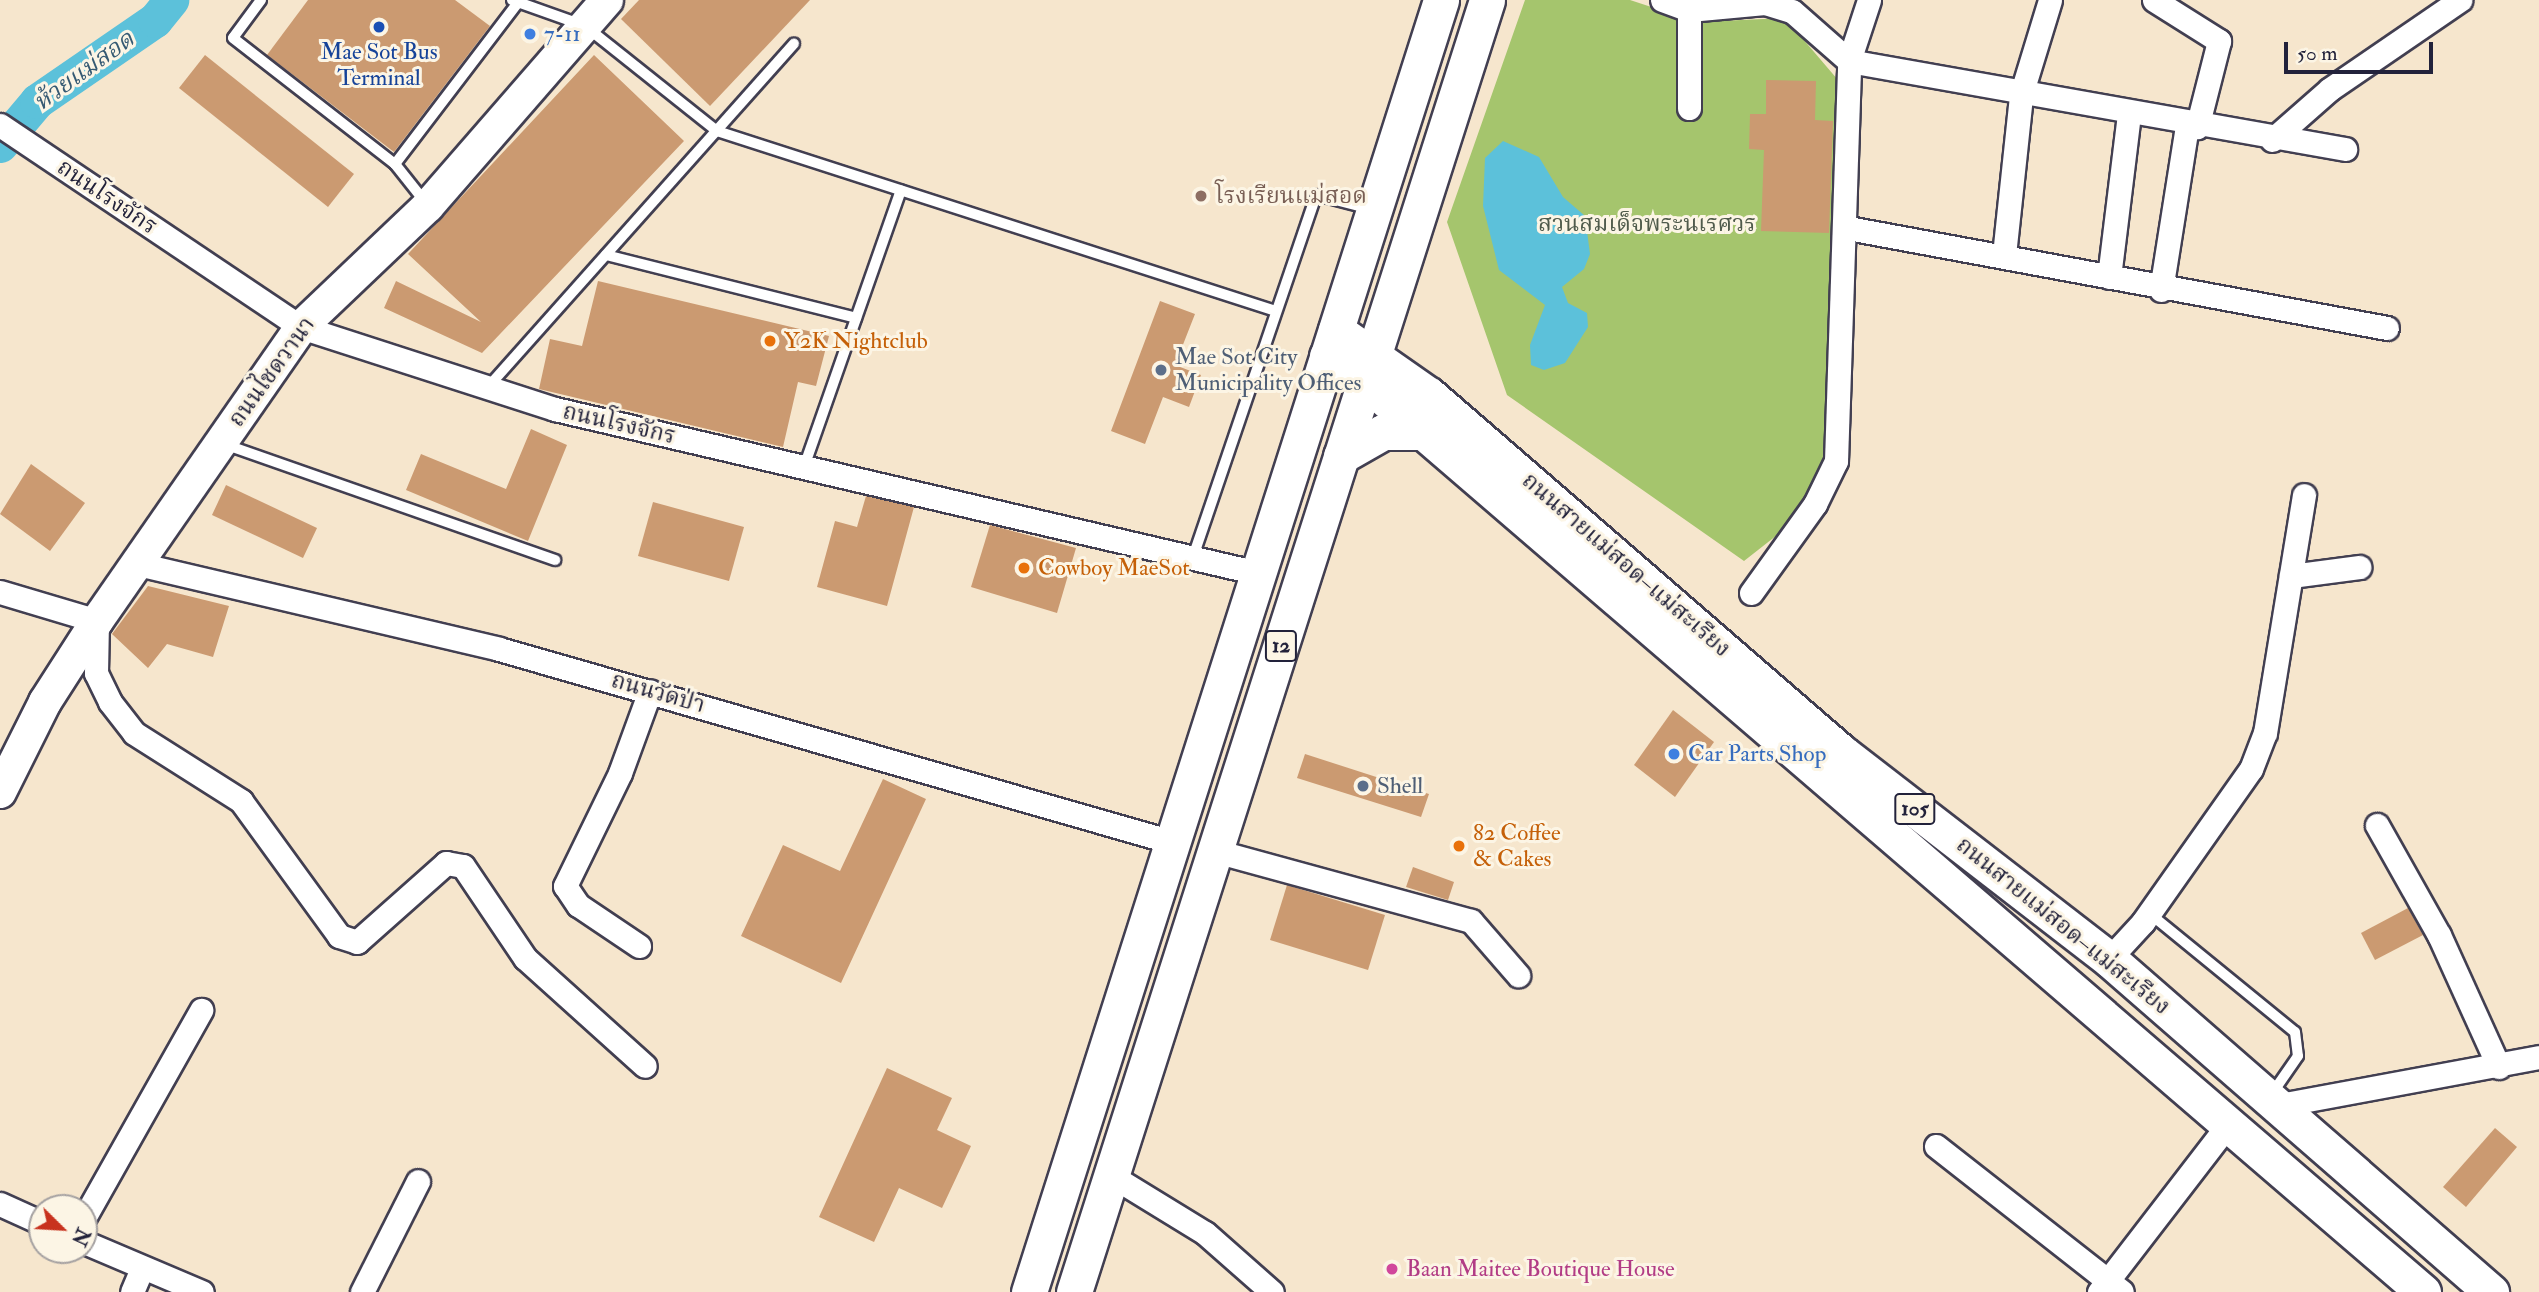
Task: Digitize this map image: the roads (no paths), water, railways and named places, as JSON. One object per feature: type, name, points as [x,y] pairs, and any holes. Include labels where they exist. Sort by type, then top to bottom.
[{"type":"main road","name":"12","points":[[1029,1292],[1441,0]]},
{"type":"main road","name":"12","points":[[1074,1292],[1487,0]]},
{"type":"main road","points":[[1399,275],[1404,344],[1429,395]]},
{"type":"main road","name":"ถนนสายแม่สอด–แม่สะเรียง","points":[[1332,343],[1369,369],[1429,395],[1831,764],[2229,1123],[2423,1292]]},
{"type":"main road","name":"ถนนสายแม่สอด–แม่สะเรียง","points":[[1369,369],[1424,432],[1831,764],[2109,959],[2275,1101],[2490,1292]]},
{"type":"main road","points":[[1341,456],[1383,432],[1424,432]]},
{"type":"main road","points":[[1053,1217],[1094,1229]]},
{"type":"street","name":"ถนนไชดวานา","points":[[0,792],[45,702],[97,621],[301,327],[428,206],[607,0]]},
{"type":"street","points":[[1662,0],[1691,5],[1765,3],[1792,11],[1849,61],[2129,115],[2272,140],[2345,149]]},
{"type":"street","points":[[1751,593],[1815,505],[1836,461],[1848,228],[1849,61],[1869,0]]},
{"type":"street","points":[[2004,255],[2021,95],[2049,0]]},
{"type":"street","points":[[2154,0],[2219,41],[2192,126],[2161,290]]},
{"type":"street","points":[[2272,140],[2330,89],[2460,0]]},
{"type":"street","points":[[1689,108],[1691,5]]},
{"type":"street","points":[[2109,277],[2129,115]]},
{"type":"street","name":"ถนนโรงจักร","points":[[0,125],[301,327],[485,390],[1258,573]]},
{"type":"street","points":[[1848,228],[2004,255],[2161,290],[2387,328]]},
{"type":"street","points":[[2109,959],[2149,914],[2251,769],[2265,733],[2304,495]]},
{"type":"street","name":"ถนนวัดป่า","points":[[138,564],[650,691],[1172,842]]},
{"type":"street","points":[[2291,576],[2359,567]]},
{"type":"street","points":[[0,592],[97,621],[96,673],[110,702],[134,733],[241,801],[340,936],[357,942],[446,863],[463,866],[525,958],[645,1066]]},
{"type":"street","points":[[639,946],[578,905],[565,886],[620,773],[650,691]]},
{"type":"street","points":[[2377,825],[2439,936],[2499,1067]]},
{"type":"street","points":[[1215,851],[1471,921],[1518,975]]},
{"type":"street","points":[[98,1194],[201,1010]]},
{"type":"street","points":[[2275,1101],[2499,1067],[2539,1058]]},
{"type":"street","points":[[1936,1146],[2110,1288],[2229,1123]]},
{"type":"street","points":[[1111,1176],[1205,1233],[1272,1292]]},
{"type":"street","points":[[362,1292],[418,1181]]},
{"type":"street","points":[[0,1203],[28,1216]]},
{"type":"street","points":[[98,1248],[202,1292]]},
{"type":"street","points":[[132,1292],[142,1268]]},
{"type":"lane","points":[[261,0],[233,38],[396,164],[428,206]]},
{"type":"lane","points":[[396,164],[514,2],[585,26],[717,131],[1276,310]]},
{"type":"lane","points":[[485,390],[794,44]]},
{"type":"lane","points":[[804,467],[901,190]]},
{"type":"lane","points":[[1193,557],[1316,195],[1374,210]]},
{"type":"lane","points":[[606,255],[856,318]]},
{"type":"lane","points":[[221,443],[555,560]]},
{"type":"lane","points":[[2149,914],[2295,1032],[2298,1056],[2275,1101]]},
{"type":"water","points":[[1503,141],[1539,157],[1563,197],[1585,216],[1590,254],[1584,269],[1562,287],[1568,303],[1587,313],[1588,327],[1565,363],[1544,370],[1531,365],[1530,345],[1545,305],[1499,270],[1483,206],[1485,158]]},
{"type":"waterway","name":"ห้วยแม่สอด","points":[[0,145],[37,101],[155,20],[171,0]]},
{"type":"place","name":"Mae Sot Bus Terminal","points":[[379,27]]},
{"type":"place","name":"7-11","points":[[530,34]]},
{"type":"place","name":"โรงเรียนแม่สอด","points":[[1201,196]]},
{"type":"place","name":"Y2K Nightclub","points":[[770,341]]},
{"type":"place","name":"Mae Sot City Municipality Offices","points":[[1161,370]]},
{"type":"place","name":"Cowboy MaeSot","points":[[1024,568]]},
{"type":"place","name":"Car Parts Shop","points":[[1674,754]]},
{"type":"place","name":"Shell","points":[[1363,786]]},
{"type":"place","name":"82 Coffee & Cakes","points":[[1459,846]]},
{"type":"place","name":"Baan Maitee Boutique House","points":[[1392,1269]]},
{"type":"park label","name":"สวนสมเด็จพระนเรศวร","points":[[1647,224]]}]
